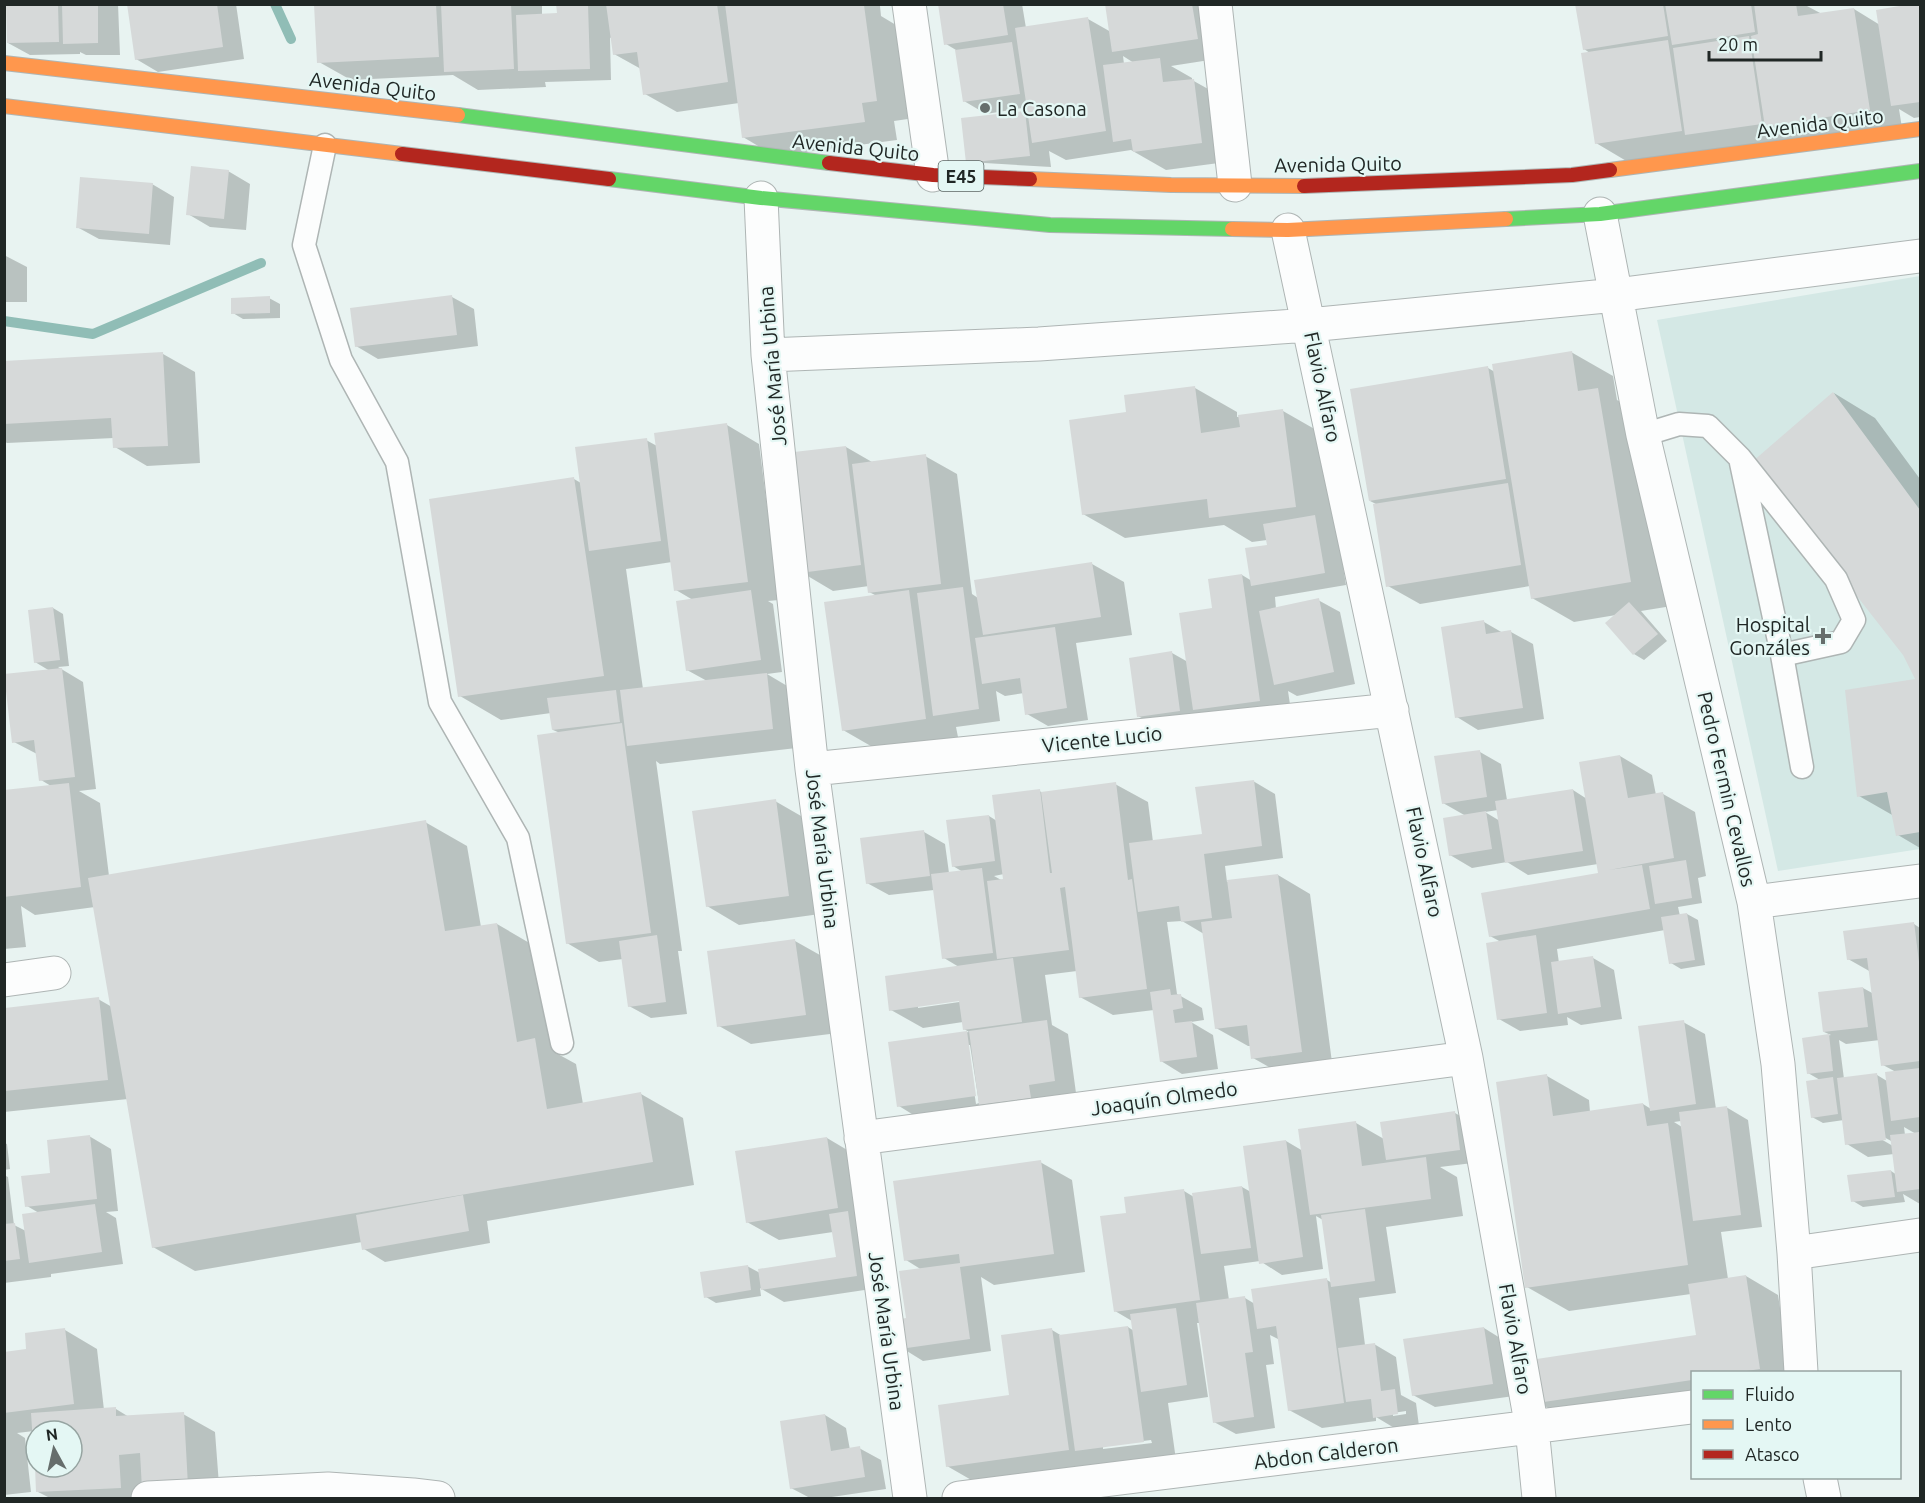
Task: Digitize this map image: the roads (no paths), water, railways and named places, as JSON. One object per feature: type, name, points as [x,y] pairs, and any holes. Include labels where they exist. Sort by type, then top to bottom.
[{"type":"highway","name":"Avenida Quito","points":[[4,63],[417,110],[750,154],[933,175],[1171,185],[1321,186],[1572,175],[1920,129]]},
{"type":"highway","name":"E45","points":[[4,106],[761,198],[1050,225],[1288,230],[1600,214],[1920,171]]},
{"type":"street","points":[[909,4],[933,175]]},
{"type":"street","points":[[1215,4],[1235,185]]},
{"type":"street","name":"José María Urbina","points":[[761,198],[768,355],[813,768],[910,1498]]},
{"type":"street","name":"Pedro Fermin Cevallos","points":[[1600,214],[1643,435],[1754,902],[1778,1064],[1794,1253],[1801,1371]]},
{"type":"street","name":"Flavio Alfaro","points":[[1288,230],[1466,1058],[1532,1428],[1539,1498]]},
{"type":"street","points":[[768,355],[1039,344],[1309,325],[1616,296],[1920,256]]},
{"type":"street","name":"Vicente Lucio","points":[[813,768],[1392,710]]},
{"type":"street","points":[[1754,902],[1920,881]]},
{"type":"street","points":[[4,980],[54,973]]},
{"type":"street","name":"Joaquín Olmedo","points":[[861,1138],[1466,1058]]},
{"type":"street","points":[[1794,1253],[1920,1235]]},
{"type":"street","name":"Abdon Calderon","points":[[959,1498],[1691,1407]]},
{"type":"street","points":[[1820,1479],[1824,1498]]},
{"type":"street","points":[[148,1498],[328,1489],[422,1497]]},
{"type":"lane","points":[[325,145],[304,245],[341,360],[397,462],[440,702],[518,838],[562,1043]]},
{"type":"lane","points":[[1643,435],[1679,424],[1708,426],[1740,458],[1836,579],[1854,620],[1841,642],[1782,656]]},
{"type":"lane","points":[[1740,458],[1782,656],[1802,767]]},
{"type":"waterway","points":[[275,4],[291,39]]},
{"type":"waterway","points":[[4,321],[93,334],[261,263]]},
{"type":"place","name":"La Casona","points":[[985,108]]},
{"type":"place","name":"Hospital Gonzáles","points":[[1823,636]]}]
